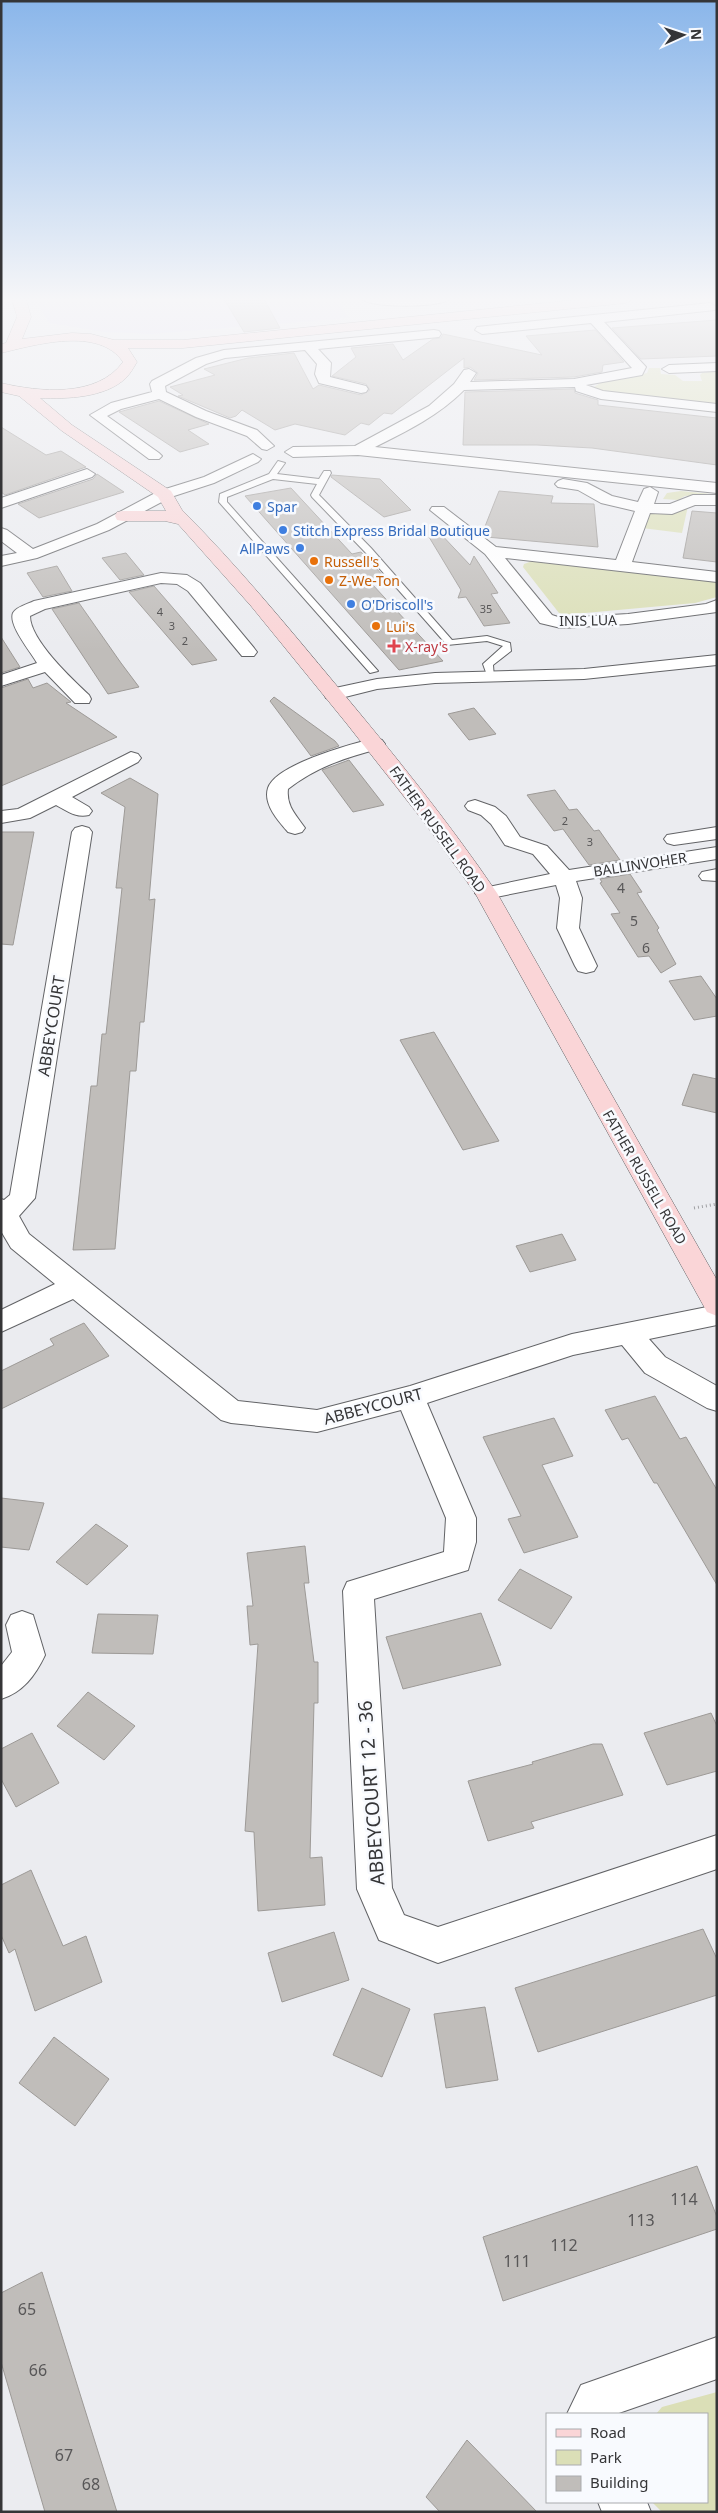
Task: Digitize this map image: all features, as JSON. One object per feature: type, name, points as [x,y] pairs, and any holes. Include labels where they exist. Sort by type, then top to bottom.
[{"type":"street","name":"FATHER RUSSELL ROAD","points":[[49,416],[165,494],[175,512],[270,615],[453,844],[486,894],[717,1304]]},
{"type":"street","points":[[66,416],[67,428]]},
{"type":"street","points":[[99,416],[154,456]]},
{"type":"street","points":[[207,416],[252,433],[267,446]]},
{"type":"street","points":[[358,450],[423,416]]},
{"type":"street","points":[[293,452],[293,457],[290,460],[280,463],[262,463],[253,459],[250,454],[252,451],[267,446],[286,447],[293,452],[358,450],[717,488]]},
{"type":"street","points":[[1,561],[31,555],[103,527],[165,494],[209,480],[253,459]]},
{"type":"street","points":[[333,471],[344,461],[582,486],[608,500],[642,508],[672,509],[693,500],[717,500]]},
{"type":"street","points":[[1,503],[87,474]]},
{"type":"street","points":[[623,565],[642,508],[655,482]]},
{"type":"street","name":"INIS LUA","points":[[438,510],[491,551],[546,619],[561,623],[628,619],[710,609],[717,605]]},
{"type":"street","points":[[123,516],[165,516],[184,521]]},
{"type":"street","points":[[1,533],[31,555]]},
{"type":"street","points":[[491,551],[717,577]]},
{"type":"street","points":[[82,699],[48,665],[21,624],[19,619],[25,610],[40,605],[167,578],[181,579],[194,587],[248,652]]},
{"type":"street","points":[[333,694],[377,684],[435,678],[584,674],[717,660]]},
{"type":"street","points":[[1,681],[48,665]]},
{"type":"street","points":[[295,828],[282,812],[276,797],[278,787],[298,771],[322,758],[374,744]]},
{"type":"street","points":[[1,817],[23,814],[131,758]]},
{"type":"street","name":"ABBEYCOURT","points":[[56,796],[82,822],[22,1198],[4,1211],[20,1241],[231,1412],[317,1421],[410,1398],[572,1345],[717,1315]]},
{"type":"street","points":[[475,806],[488,811],[499,820],[512,841],[540,850],[564,877],[572,898],[568,928],[586,966]]},
{"type":"street","name":"BALLINVOHER","points":[[674,839],[717,833]]},
{"type":"street","name":"BALLINVOHER","points":[[486,894],[564,877],[717,853]]},
{"type":"street","points":[[1,1322],[76,1286]]},
{"type":"street","points":[[628,1333],[655,1366],[717,1400]]},
{"type":"street","name":"ABBEYCOURT 12 - 36","points":[[410,1398],[461,1518],[461,1542],[457,1561],[358,1592],[375,1889],[392,1928],[438,1945],[717,1852]]},
{"type":"street","points":[[1,1685],[7,1683],[29,1656],[22,1625]]},
{"type":"street","points":[[589,2413],[596,2400],[717,2358]]},
{"type":"lane","points":[[272,476],[280,463]]},
{"type":"lane","points":[[333,471],[321,482],[315,495],[368,550],[450,643],[492,638],[501,640],[507,645],[508,649],[488,664],[491,676]]},
{"type":"lane","points":[[321,482],[272,476],[223,496],[223,502],[373,671]]},
{"type":"green space","points":[[681,491],[711,494],[685,496],[678,500],[663,499],[667,493]]},
{"type":"green space","points":[[688,506],[682,533],[642,528],[646,517],[650,514],[671,512]]},
{"type":"green space","points":[[538,559],[717,582],[717,597],[695,603],[563,615],[559,613],[523,567],[524,564]]},
{"type":"green space","points":[[717,2392],[717,2512],[662,2512],[653,2503],[708,2503],[708,2413],[657,2413],[662,2407]]},
{"type":"building","points":[[126,416],[192,416],[209,424],[188,430],[209,444],[180,452]]},
{"type":"building","points":[[252,416],[380,416],[369,425],[361,423],[345,435],[295,424],[275,430]]},
{"type":"building","points":[[464,416],[701,416],[717,418],[717,465],[592,448],[537,445],[463,445]]},
{"type":"building","points":[[1,427],[46,455],[61,451],[86,467],[5,495],[1,492]]},
{"type":"building","points":[[97,474],[124,492],[39,518],[18,504],[93,479]]},
{"type":"building","points":[[332,475],[380,479],[411,510],[384,517],[331,477]]},
{"type":"building","points":[[291,488],[352,554],[361,552],[388,581],[372,584],[443,661],[399,670],[245,496]]},
{"type":"building","points":[[499,491],[553,496],[551,503],[594,504],[598,547],[486,537],[482,534]]},
{"type":"building","points":[[692,511],[717,513],[717,562],[683,558]]},
{"type":"building","points":[[437,530],[470,565],[474,556],[498,593],[491,594],[510,623],[484,626],[466,597],[458,598],[461,590],[429,537]]},
{"type":"building","points":[[126,553],[144,575],[120,580],[102,558]]},
{"type":"building","points":[[57,566],[72,591],[43,597],[27,573]]},
{"type":"building","points":[[154,586],[217,660],[192,665],[129,592]]},
{"type":"building","points":[[79,603],[139,687],[108,694],[52,609]]},
{"type":"building","points":[[1,637],[20,667],[1,673]]},
{"type":"building","points":[[28,679],[33,688],[47,683],[71,702],[66,703],[117,737],[1,786],[1,688]]},
{"type":"building","points":[[274,697],[335,741],[339,746],[311,756],[270,701]]},
{"type":"building","points":[[474,708],[496,734],[469,740],[448,714]]},
{"type":"building","points":[[349,760],[384,805],[353,812],[322,770]]},
{"type":"building","points":[[130,778],[158,794],[149,900],[155,899],[144,1022],[140,1022],[136,1071],[130,1071],[115,1249],[73,1250],[91,1086],[97,1086],[102,1034],[106,1034],[122,888],[116,888],[125,807],[101,793]]},
{"type":"building","points":[[555,790],[569,810],[577,809],[594,831],[599,830],[620,860],[589,865],[563,829],[554,831],[527,795]]},
{"type":"building","points":[[1,832],[34,832],[13,945],[1,944]]},
{"type":"building","points":[[630,874],[642,892],[637,893],[659,928],[657,930],[676,964],[661,973],[649,956],[638,957],[611,914],[620,913],[600,883],[602,882],[600,879]]},
{"type":"building","points":[[701,976],[717,999],[717,1016],[694,1020],[669,981]]},
{"type":"building","points":[[434,1032],[499,1141],[463,1150],[400,1040]]},
{"type":"building","points":[[693,1074],[717,1079],[717,1113],[682,1105]]},
{"type":"building","points":[[562,1234],[576,1260],[530,1272],[516,1246]]},
{"type":"building","points":[[84,1323],[109,1356],[1,1409],[1,1371],[54,1345],[50,1339]]},
{"type":"building","points":[[655,1396],[680,1439],[686,1437],[717,1490],[717,1585],[657,1483],[654,1483],[628,1438],[622,1440],[605,1410]]},
{"type":"building","points":[[554,1418],[573,1456],[542,1465],[578,1537],[524,1553],[508,1519],[521,1516],[483,1437]]},
{"type":"building","points":[[1,1498],[44,1503],[29,1550],[1,1547]]},
{"type":"building","points":[[96,1524],[128,1546],[87,1585],[56,1562]]},
{"type":"building","points":[[305,1546],[309,1583],[304,1583],[314,1662],[318,1662],[318,1703],[314,1703],[310,1858],[322,1857],[325,1905],[258,1911],[254,1832],[245,1831],[258,1644],[250,1645],[247,1606],[253,1606],[247,1553]]},
{"type":"building","points":[[520,1569],[572,1597],[551,1629],[498,1600]]},
{"type":"building","points":[[481,1613],[501,1665],[403,1689],[386,1637]]},
{"type":"building","points":[[98,1614],[158,1615],[153,1654],[92,1653]]},
{"type":"building","points":[[88,1692],[135,1726],[104,1760],[57,1726]]},
{"type":"building","points":[[711,1713],[717,1726],[717,1771],[667,1785],[644,1733]]},
{"type":"building","points":[[32,1733],[59,1783],[16,1807],[1,1779],[1,1749]]},
{"type":"building","points":[[593,1744],[602,1744],[623,1795],[531,1822],[534,1828],[488,1841],[468,1781],[533,1764],[532,1762]]},
{"type":"building","points":[[31,1870],[63,1946],[86,1936],[102,1982],[35,2011],[15,1949],[9,1953],[1,1935],[1,1885]]},
{"type":"building","points":[[703,1929],[717,1959],[717,1995],[538,2052],[515,1988]]},
{"type":"building","points":[[334,1932],[349,1980],[282,2002],[268,1953]]},
{"type":"building","points":[[362,1988],[410,2009],[382,2077],[333,2055]]},
{"type":"building","points":[[485,2007],[498,2080],[446,2088],[434,2014]]},
{"type":"building","points":[[54,2037],[109,2079],[75,2126],[19,2083]]},
{"type":"building","points":[[697,2166],[717,2217],[717,2229],[503,2301],[483,2237]]},
{"type":"building","points":[[42,2272],[117,2512],[45,2512],[1,2362],[1,2293]]},
{"type":"building","points":[[467,2440],[537,2512],[440,2512],[426,2497]]},
{"type":"place","name":"Spar","points":[[257,506]]},
{"type":"place","name":"Stitch Express Bridal Boutique","points":[[283,530]]},
{"type":"place","name":"AllPaws","points":[[300,548]]},
{"type":"place","name":"Russell's","points":[[314,561]]},
{"type":"place","name":"Z-We-Ton","points":[[329,580]]},
{"type":"place","name":"O'Driscoll's","points":[[351,604]]},
{"type":"place","name":"Lui's","points":[[376,626]]},
{"type":"place","name":"X-ray's","points":[[394,646]]}]
